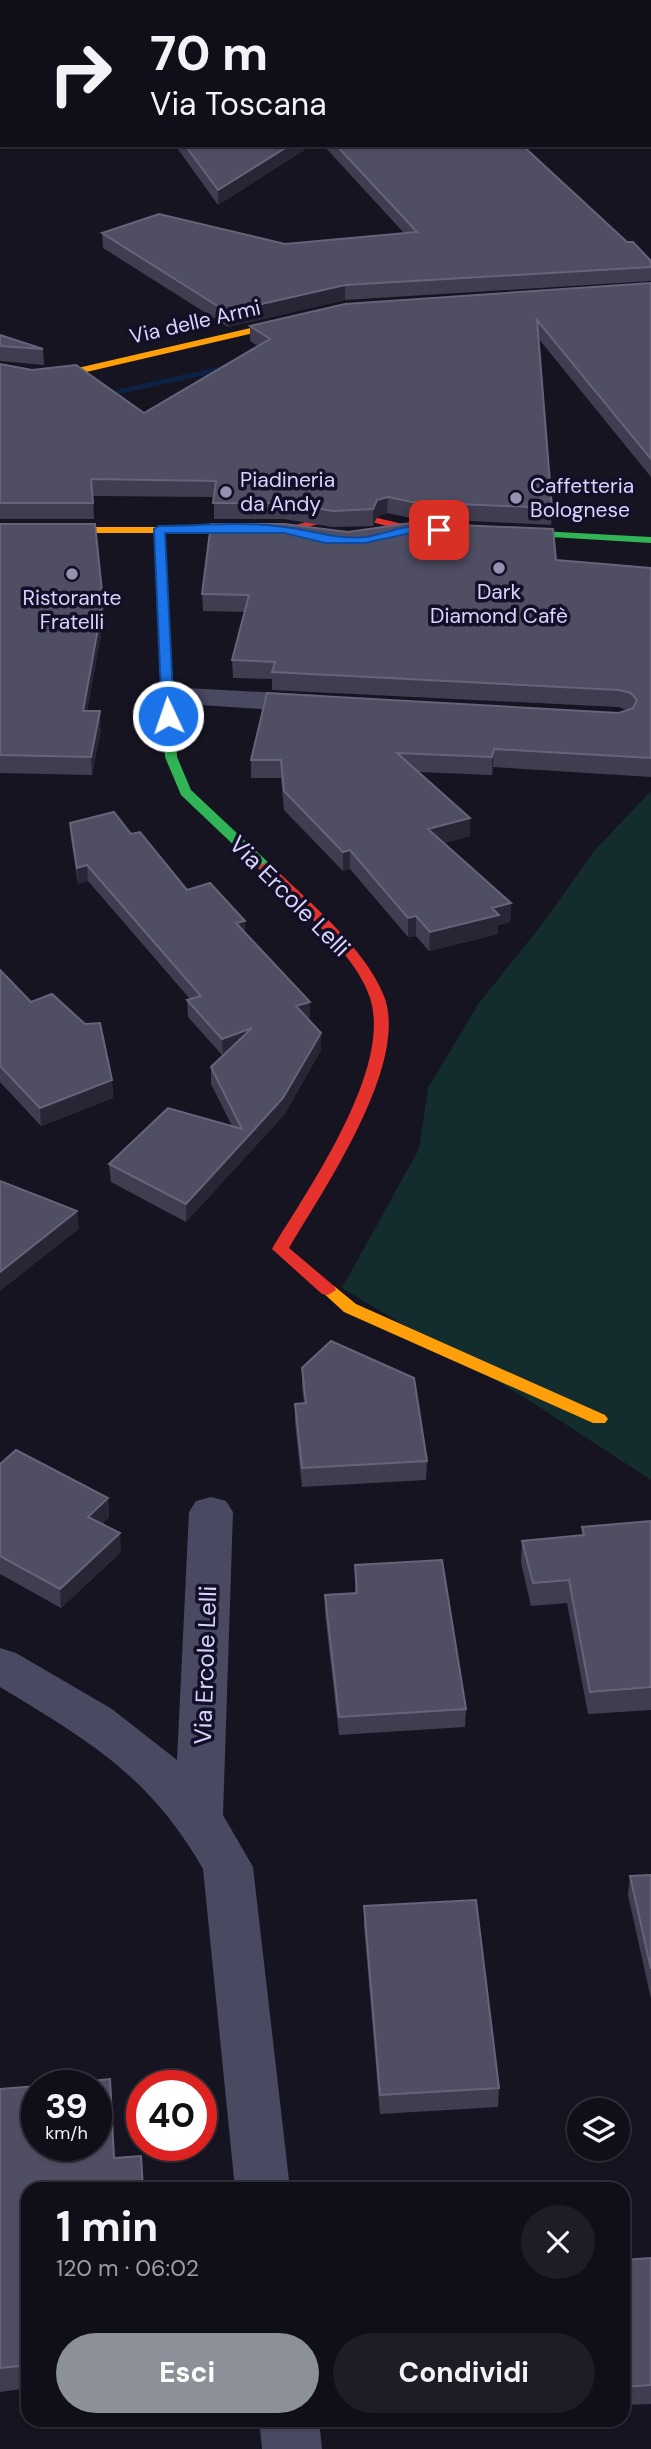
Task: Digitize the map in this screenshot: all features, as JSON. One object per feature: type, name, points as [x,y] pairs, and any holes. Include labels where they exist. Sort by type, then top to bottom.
[{"type":"street","name":"Via delle Armi","points":[[0,370],[33,376],[82,370],[320,315]]},
{"type":"street","points":[[284,530],[330,518],[365,518],[411,530]]},
{"type":"street","name":"Via Ercole Lelli","points":[[159,529],[171,757],[185,792],[345,947],[372,985],[386,1018],[374,1077],[280,1249],[350,1308],[599,1419]]},
{"type":"street","points":[[0,530],[284,530],[325,540]]},
{"type":"street","points":[[377,537],[411,530],[466,531]]},
{"type":"street","points":[[493,532],[651,540]]},
{"type":"street","points":[[167,696],[346,705]]},
{"type":"street","name":"Via Ercole Lelli","points":[[199,1818],[211,1512]]},
{"type":"street","points":[[0,1665],[95,1722],[153,1765],[199,1818],[228,1867],[262,2182]]},
{"type":"street","points":[[290,2427],[292,2449]]},
{"type":"green space","points":[[651,791],[651,1480],[530,1401],[342,1288],[419,1149],[428,1088],[479,1003],[544,922],[594,851]]},
{"type":"building","points":[[186,147],[287,147],[218,190]]},
{"type":"building","points":[[338,147],[524,147],[627,242],[633,242],[651,261],[651,267],[345,285],[227,312],[102,233],[159,214],[285,244],[417,232]]},
{"type":"building","points":[[651,283],[651,459],[537,320],[552,508],[412,502],[388,497],[377,500],[373,509],[333,511],[284,503],[213,503],[216,481],[91,479],[93,503],[0,503],[0,364],[32,370],[76,365],[144,413],[270,339],[250,326],[345,304]]},
{"type":"building","points":[[0,335],[43,349],[0,346]]},
{"type":"building","points":[[411,523],[553,529],[556,560],[651,568],[651,758],[494,749],[492,757],[397,753],[470,818],[428,829],[511,903],[492,908],[499,915],[430,932],[416,916],[408,918],[350,850],[343,852],[284,791],[281,760],[251,760],[267,693],[619,713],[633,708],[637,700],[631,693],[619,690],[272,672],[275,662],[232,660],[249,595],[202,594],[211,524],[284,524],[348,532]]},
{"type":"building","points":[[0,524],[95,524],[103,601],[83,711],[100,711],[91,757],[0,755]]},
{"type":"building","points":[[114,812],[131,834],[140,832],[187,890],[210,883],[245,921],[236,923],[310,1002],[296,1006],[321,1033],[283,1098],[186,1204],[109,1164],[168,1108],[242,1129],[211,1067],[252,1028],[222,1039],[187,1000],[201,996],[87,865],[77,868],[70,823]]},
{"type":"building","points":[[0,970],[31,1002],[52,994],[85,1024],[100,1023],[112,1080],[40,1108],[0,1066]]},
{"type":"building","points":[[0,1181],[77,1211],[0,1272]]},
{"type":"building","points":[[331,1341],[414,1378],[427,1461],[302,1468],[295,1404],[306,1403],[302,1368]]},
{"type":"building","points":[[16,1450],[108,1498],[88,1517],[120,1533],[60,1589],[0,1556],[0,1464]]},
{"type":"building","points":[[651,1521],[651,1687],[590,1692],[569,1580],[533,1583],[522,1541],[584,1535],[582,1527]]},
{"type":"building","points":[[442,1560],[466,1709],[339,1717],[325,1595],[357,1593],[355,1565]]},
{"type":"building","points":[[651,1875],[651,1969],[630,1876]]},
{"type":"building","points":[[476,1900],[499,2088],[380,2095],[364,1906]]},
{"type":"building","points":[[21,2087],[21,2161],[112,2161],[112,2118],[114,2158],[126,2157],[126,2161],[141,2161],[143,2182],[21,2182],[21,2366],[0,2368],[0,2089]]},
{"type":"building","points":[[651,2258],[651,2385],[630,2386],[630,2260]]},
{"type":"waterway","points":[[92,397],[239,365]]},
{"type":"traffic: fast","points":[[159,529],[171,757],[185,792],[265,867]]},
{"type":"traffic: fast","points":[[503,532],[651,540]]},
{"type":"traffic: slow","points":[[0,370],[33,376],[82,370],[302,319]]},
{"type":"traffic: slow","points":[[0,530],[261,530]]},
{"type":"traffic: slow","points":[[328,1290],[350,1308],[599,1419]]},
{"type":"traffic: jam","points":[[284,530],[330,518],[365,518],[411,529],[446,530]]},
{"type":"traffic: jam","points":[[265,867],[327,927],[355,960],[377,996],[383,1022],[379,1053],[368,1088],[332,1161],[280,1249],[328,1290]]},
{"type":"place","name":"Piadineria da Andy","points":[[226,492]]},
{"type":"place","name":"Caffetteria Bolognese","points":[[516,498]]},
{"type":"place","name":"Dark Diamond Cafè","points":[[499,568]]},
{"type":"place","name":"Ristorante Fratelli","points":[[72,574]]},
{"type":"route","points":[[168,716],[159,529],[284,530],[325,540],[365,540],[411,530],[439,530]]}]
